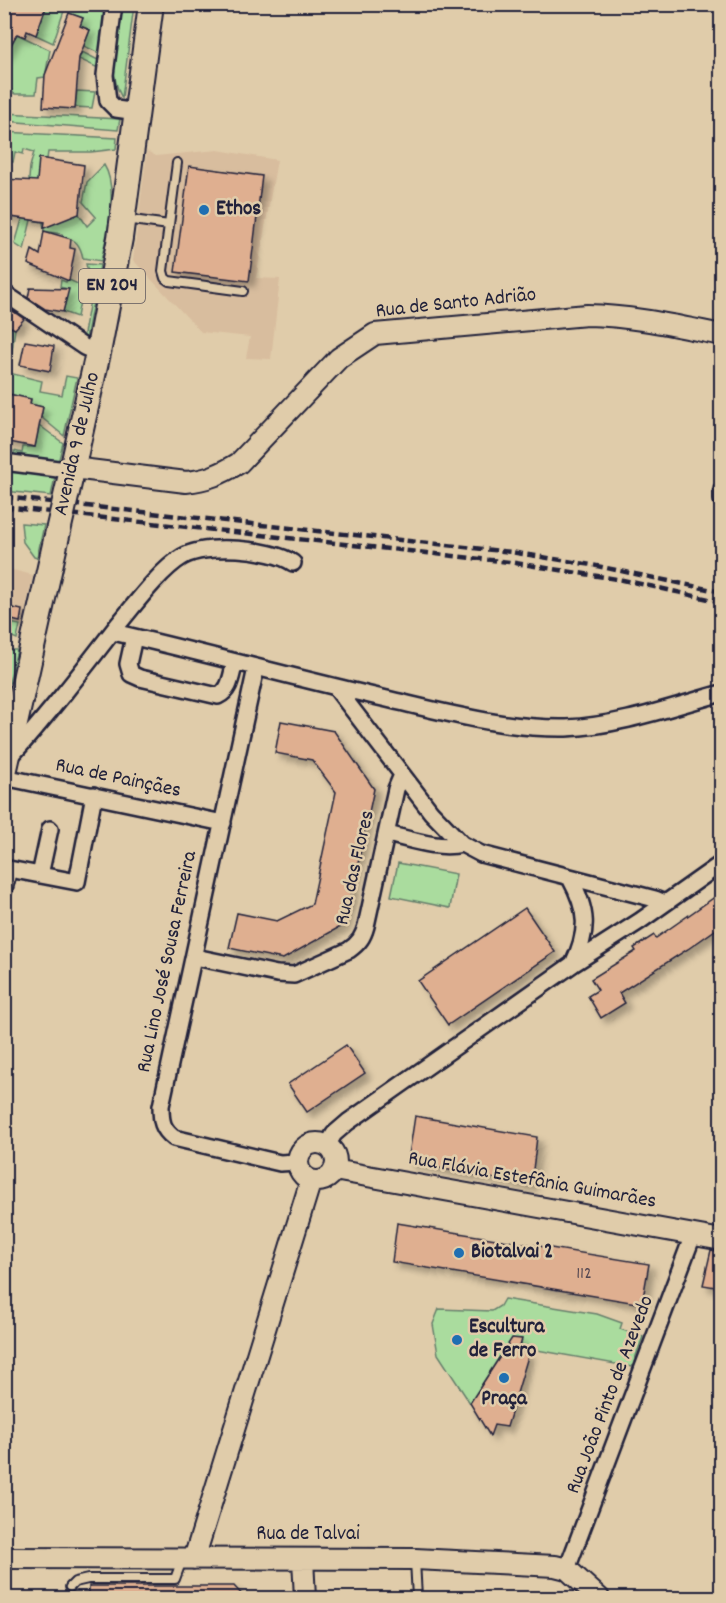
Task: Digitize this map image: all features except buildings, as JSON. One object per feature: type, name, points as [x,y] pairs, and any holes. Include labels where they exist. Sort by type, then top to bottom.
[{"type":"main road","name":"Avenida 9 de Julho","points":[[6,770],[98,353],[123,218],[151,4]]},
{"type":"street","points":[[114,4],[105,75],[108,101],[116,109],[137,112]]},
{"type":"street","points":[[4,293],[84,347],[98,353]]},
{"type":"street","name":"Rua de Santo Adrião","points":[[72,473],[105,472],[186,482],[203,481],[221,474],[239,463],[339,358],[375,334],[587,315],[650,320],[722,335]]},
{"type":"street","points":[[4,462],[72,473]]},
{"type":"street","points":[[722,490],[722,500]]},
{"type":"street","points":[[6,770],[35,729],[113,632],[172,563],[183,555],[211,550],[261,552],[278,555],[293,563]]},
{"type":"street","points":[[113,632],[336,688],[510,726],[567,728],[596,726],[722,693]]},
{"type":"street","points":[[134,637],[128,664],[131,674],[140,678],[218,696],[228,687],[235,662]]},
{"type":"street","name":"Rua Lino José Sousa Ferreira","points":[[256,668],[161,1106],[161,1119],[165,1130],[174,1138],[280,1163],[298,1162]]},
{"type":"street","points":[[336,688],[431,812],[462,844],[481,854],[665,903]]},
{"type":"street","name":"Rua de Painçães","points":[[6,770],[94,795],[223,823]]},
{"type":"street","name":"Rua das Flores","points":[[195,957],[285,975],[303,972],[349,950],[363,936],[396,789],[402,775]]},
{"type":"street","points":[[4,889],[9,869],[77,882],[94,795]]},
{"type":"street","points":[[40,875],[50,829]]},
{"type":"street","points":[[387,834],[439,845],[462,844]]},
{"type":"street","points":[[327,1146],[334,1134],[348,1122],[722,863]]},
{"type":"street","points":[[570,878],[582,903],[585,932],[573,964]]},
{"type":"street","points":[[316,1143],[327,1146],[335,1159],[334,1170],[322,1180],[311,1180],[302,1173],[298,1162],[299,1156],[305,1147],[316,1143]]},
{"type":"street","name":"Rua Flávia Estefânia Guimarães","points":[[334,1170],[722,1240]]},
{"type":"street","points":[[188,1559],[311,1180]]},
{"type":"street","name":"Rua João Pinto de Azevedo","points":[[567,1569],[693,1235]]},
{"type":"street","name":"Rua de Talvai","points":[[4,1558],[415,1559],[555,1566],[567,1569]]},
{"type":"street","points":[[303,1559],[305,1599]]},
{"type":"street","points":[[567,1569],[599,1599]]},
{"type":"lane","points":[[177,163],[163,271],[165,278],[169,281],[243,291]]},
{"type":"lane","points":[[123,218],[169,225]]},
{"type":"lane","points":[[70,1587],[75,1582],[88,1579],[175,1579],[188,1559]]},
{"type":"lane","points":[[415,1559],[417,1599]]},
{"type":"shaded area","name":"Ethos","points":[[218,150],[277,160],[256,278],[280,279],[271,359],[246,358],[250,337],[201,332],[133,260],[147,151],[156,156]]},
{"type":"shaded area","points":[[5,568],[33,575],[22,626],[5,622]]},
{"type":"green space","points":[[85,4],[107,14],[101,54],[84,46],[90,30],[80,26],[83,18],[69,13],[73,5]]},
{"type":"green space","points":[[47,5],[66,5],[53,43],[36,35]]},
{"type":"green space","points":[[122,5],[134,5],[122,98],[115,76],[114,52]]},
{"type":"green space","points":[[17,34],[50,50],[45,77],[38,78],[36,94],[15,94],[11,89],[5,89],[5,57]]},
{"type":"green space","points":[[82,52],[100,61],[98,68],[79,59]]},
{"type":"green space","points":[[77,91],[95,92],[92,108],[75,107]]},
{"type":"green space","points":[[4,113],[120,119],[118,130],[5,121]]},
{"type":"green space","points":[[4,132],[117,138],[116,149],[91,152],[48,152],[47,159],[42,159],[87,226],[96,217],[83,202],[87,182],[104,165],[111,186],[111,199],[109,225],[101,261],[83,258],[77,243],[62,234],[44,231],[43,222],[31,220],[24,250],[15,244],[27,202],[30,167],[34,152],[24,149],[23,154],[15,152],[13,162],[5,159]]},
{"type":"green space","points":[[86,264],[100,265],[86,339],[83,339],[91,295],[82,291],[77,317],[63,312],[68,289],[60,287],[61,280],[66,282],[67,279],[82,286],[90,281]]},
{"type":"green space","points":[[4,324],[15,329],[9,373],[42,381],[40,391],[62,395],[66,376],[77,378],[64,436],[41,417],[43,407],[30,404],[31,399],[5,393]]},
{"type":"green space","points":[[39,425],[63,443],[57,461],[14,456],[14,451],[22,453],[23,447],[35,447]]},
{"type":"green space","points":[[5,470],[55,477],[51,496],[5,491]]},
{"type":"green space","points":[[21,523],[44,525],[37,558],[23,542]]},
{"type":"green space","points":[[5,622],[20,625],[17,639],[5,634]]},
{"type":"green space","points":[[9,650],[17,650],[9,683],[4,682],[5,656]]},
{"type":"green space","points":[[398,863],[456,874],[450,908],[391,896]]},
{"type":"green space","points":[[504,1299],[597,1314],[622,1323],[620,1329],[643,1337],[632,1367],[537,1350],[505,1348],[470,1403],[438,1354],[433,1324],[439,1309],[492,1311],[500,1306]]},
{"type":"railway","points":[[4,497],[511,552],[592,565],[722,592]]},
{"type":"railway","points":[[4,507],[509,562],[623,580],[722,602]]},
{"type":"place","name":"Ethos","points":[[204,210]]},
{"type":"place","name":"Biotalvai 2","points":[[459,1253]]},
{"type":"place","name":"Escultura de Ferro","points":[[457,1340]]},
{"type":"place","name":"Praça","points":[[504,1378]]}]
